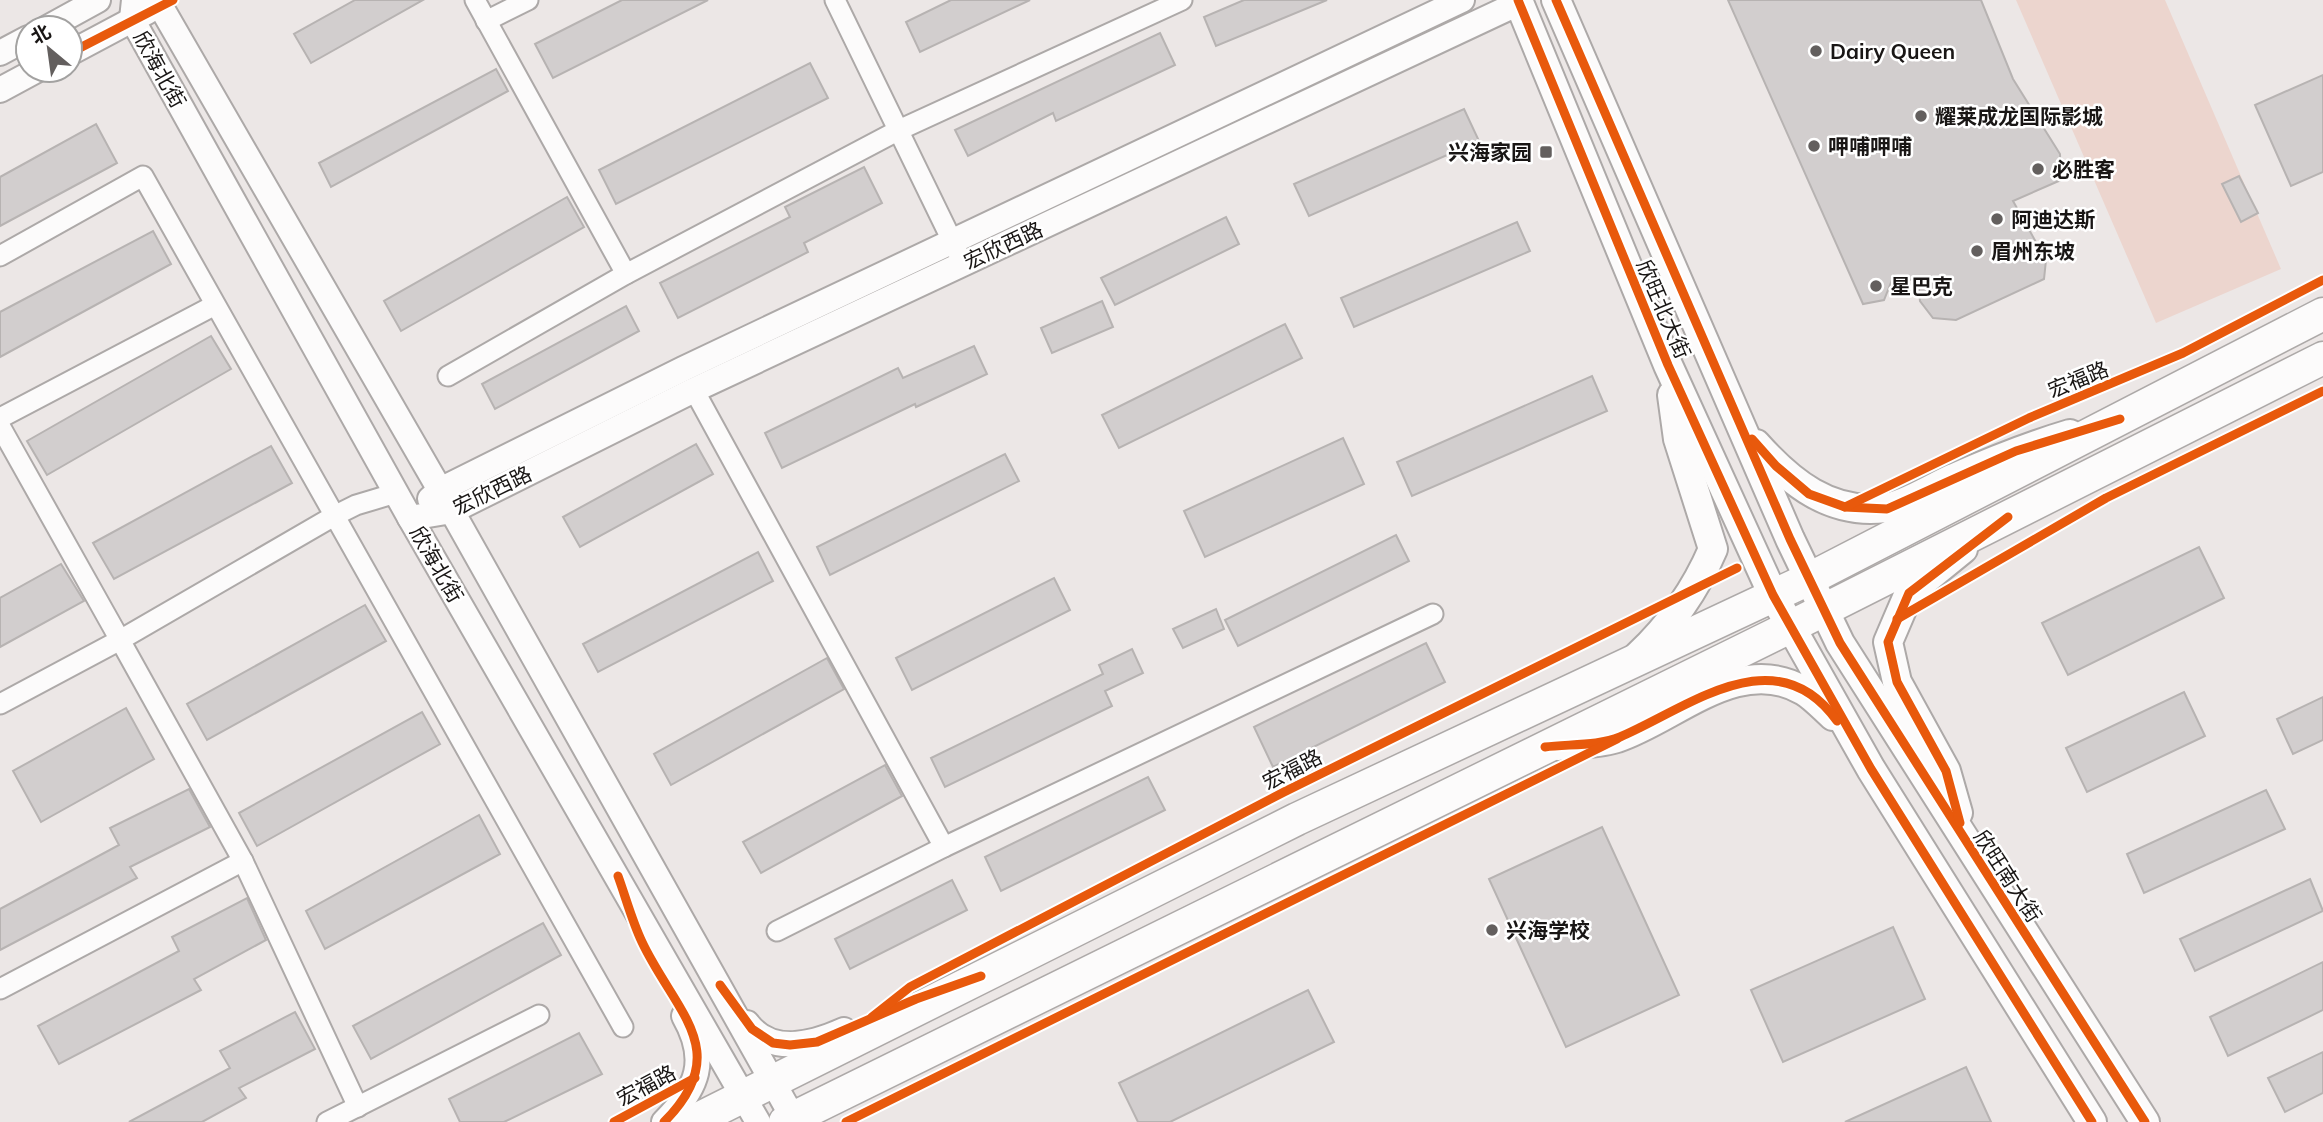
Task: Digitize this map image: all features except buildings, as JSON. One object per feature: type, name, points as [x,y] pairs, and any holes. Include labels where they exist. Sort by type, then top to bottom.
[{"type":"main road","name":"欣旺北大街","points":[[1556,0],[1824,610]]},
{"type":"main road","name":"欣旺北大街","points":[[1518,2],[1668,365],[1790,627]]},
{"type":"main road","points":[[692,1122],[751,1109],[774,1080],[1297,819],[1809,579],[2323,314]]},
{"type":"main road","points":[[789,1120],[1790,627],[2323,358]]},
{"type":"main road","points":[[1633,660],[1660,635],[1683,606],[1713,549],[1678,439],[1668,365]]},
{"type":"main road","points":[[1741,426],[1776,466],[1809,494],[1845,507],[1887,509],[2016,451],[2120,419]]},
{"type":"main road","points":[[1966,843],[1946,771],[1897,682],[1888,642],[1909,593],[2008,517]]},
{"type":"main road","name":"欣旺南大街","points":[[1824,610],[1840,643],[2146,1122]]},
{"type":"main road","points":[[1790,627],[1871,769],[2092,1122]]},
{"type":"main road","points":[[1545,747],[1616,738],[1721,687],[1746,681],[1771,682],[1804,690],[1833,717],[1871,769]]},
{"type":"street","points":[[72,14],[98,0]]},
{"type":"street","points":[[475,0],[626,274]]},
{"type":"street","points":[[486,21],[528,0]]},
{"type":"street","points":[[835,0],[958,253]]},
{"type":"street","points":[[448,376],[626,274],[899,130],[1182,0]]},
{"type":"street","name":"宏欣西路","points":[[410,518],[452,511],[1462,0]]},
{"type":"street","points":[[84,43],[133,10],[164,2]]},
{"type":"street","name":"欣海北街","points":[[164,2],[774,1080],[789,1120]]},
{"type":"street","name":"宏欣西路","points":[[410,518],[440,490],[683,369],[958,253],[1518,2]]},
{"type":"street","name":"欣海北街","points":[[133,10],[410,518],[751,1109]]},
{"type":"street","points":[[0,256],[143,176],[623,1027]]},
{"type":"street","points":[[0,418],[215,304]]},
{"type":"street","points":[[694,390],[944,847]]},
{"type":"street","points":[[0,426],[243,861],[358,1107]]},
{"type":"street","points":[[0,704],[120,640],[334,516],[356,505],[396,493]]},
{"type":"street","points":[[777,931],[944,847],[1433,614]]},
{"type":"street","points":[[0,989],[243,861]]},
{"type":"street","points":[[618,876],[642,942],[694,1034],[699,1054],[695,1078],[683,1102],[664,1122]]},
{"type":"street","points":[[720,985],[752,1029],[773,1043],[790,1045],[817,1042],[916,999],[981,976]]},
{"type":"street","points":[[327,1122],[538,1015]]},
{"type":"shaded area","points":[[2016,0],[2165,0],[2281,269],[2156,323]]},
{"type":"cycle path","points":[[84,46],[173,0]]},
{"type":"cycle path","points":[[1518,0],[1668,365],[1773,595],[1871,769],[2092,1122]]},
{"type":"cycle path","points":[[1556,0],[1790,539],[1840,643],[2145,1122]]},
{"type":"cycle path","name":"宏福路","points":[[1845,507],[2029,418],[2183,353],[2323,280]]},
{"type":"cycle path","points":[[1897,619],[2106,498],[2323,391]]},
{"type":"cycle path","points":[[1752,439],[1776,466],[1809,494],[1845,507],[1887,509],[2016,451],[2120,419]]},
{"type":"cycle path","points":[[1960,823],[1946,771],[1897,682],[1888,642],[1909,593],[2008,517]]},
{"type":"cycle path","name":"宏福路","points":[[872,1017],[910,987],[1284,792],[1737,568]]},
{"type":"cycle path","points":[[1545,747],[1612,740],[1702,697],[1731,686],[1759,681],[1787,683],[1813,696],[1837,721]]},
{"type":"cycle path","points":[[846,1122],[1617,739]]},
{"type":"cycle path","name":"宏福路","points":[[618,876],[638,934],[682,1011],[692,1032],[697,1052],[695,1074],[685,1097],[664,1122]]},
{"type":"cycle path","points":[[720,985],[752,1029],[773,1043],[790,1045],[817,1042],[916,999],[981,976]]},
{"type":"cycle path","name":"宏福路","points":[[614,1122],[695,1078]]},
{"type":"place","name":"Dairy Queen","points":[[1816,51]]},
{"type":"place","name":"耀莱成龙国际影城","points":[[1921,116]]},
{"type":"place","name":"呷哺呷哺","points":[[1814,146]]},
{"type":"place","name":"兴海家园","points":[[1546,152]]},
{"type":"place","name":"必胜客","points":[[2038,169]]},
{"type":"place","name":"阿迪达斯","points":[[1997,219]]},
{"type":"place","name":"眉州东坡","points":[[1977,251]]},
{"type":"place","name":"星巴克","points":[[1876,286]]},
{"type":"place","name":"兴海学校","points":[[1492,930]]}]
